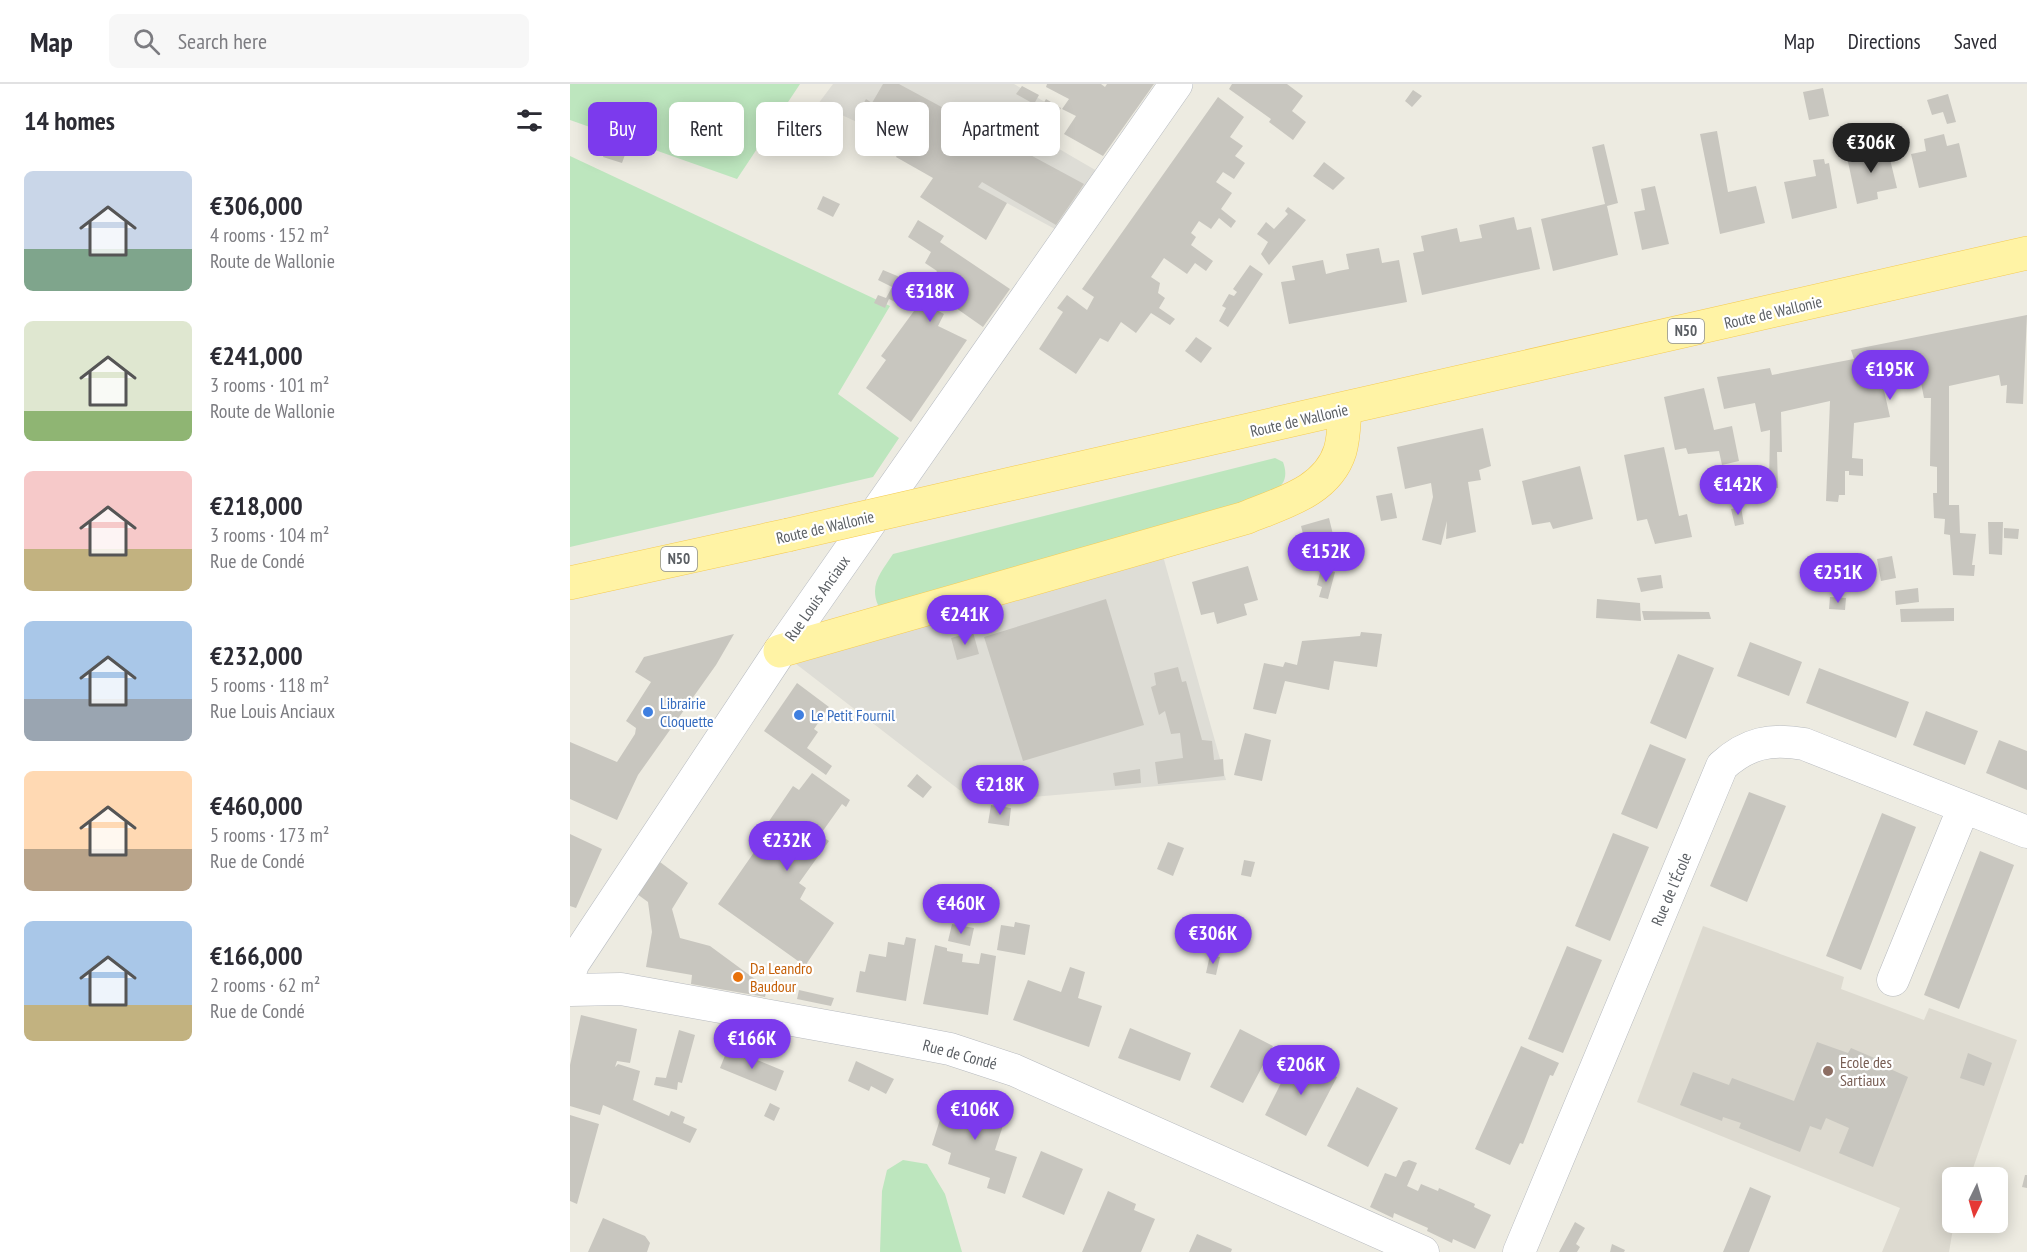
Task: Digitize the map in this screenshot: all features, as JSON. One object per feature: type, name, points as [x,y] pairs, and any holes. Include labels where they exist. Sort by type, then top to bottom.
[{"type":"main road","name":"Route de Wallonie","points":[[570,583],[2027,253]]},
{"type":"main road","points":[[780,651],[1245,518],[1304,493],[1327,476],[1341,450],[1345,409]]},
{"type":"street","name":"Rue Louis Anciaux","points":[[570,971],[573,963],[780,651],[1176,84]]},
{"type":"street","name":"Rue de l'École","points":[[1520,1252],[1722,766],[1738,752],[1754,744],[1781,740],[1804,744],[1963,809],[2027,832]]},
{"type":"street","points":[[1893,980],[1963,809]]},
{"type":"street","name":"Rue de Condé","points":[[570,990],[621,988],[898,1039],[984,1059],[1014,1070],[1423,1252]]},
{"type":"shaded area","points":[[833,84],[1014,84],[1045,102],[941,102],[941,156],[1060,156],[1060,149],[1109,178],[1055,229],[920,156],[929,156],[929,102],[855,102],[855,121],[843,116],[843,102],[820,102]]},
{"type":"shaded area","points":[[1161,549],[1226,780],[975,802],[787,657]]},
{"type":"shaded area","name":"Ecole des Sartiaux","points":[[1703,926],[1844,977],[1841,989],[1924,1020],[1929,1008],[2017,1040],[1973,1167],[1942,1167],[1942,1233],[1952,1233],[1949,1252],[1882,1252],[1900,1208],[1637,1102]]},
{"type":"green space","points":[[570,84],[800,84],[788,102],[756,102],[756,150],[737,179],[672,156],[744,156],[744,102],[669,102],[669,155],[657,151],[657,102],[588,102],[588,126],[570,120]]},
{"type":"green space","points":[[570,156],[890,306],[838,394],[899,438],[873,477],[570,547]]},
{"type":"green space","points":[[1275,458],[1283,462],[1285,476],[1283,483],[1273,493],[889,608],[878,605],[876,584],[893,554]]},
{"type":"green space","points":[[903,1160],[927,1164],[945,1194],[962,1252],[880,1252],[882,1191],[887,1170]]},
{"type":"building","points":[[883,84],[899,84],[941,107],[941,156],[1032,156],[1084,184],[1056,225],[982,182],[978,187],[1007,203],[986,240],[920,197],[933,178],[896,157],[929,156],[929,102],[873,102]]},
{"type":"building","points":[[1047,84],[1101,84],[1105,87],[1107,84],[1154,84],[1103,156],[1064,134],[1076,116],[1062,109],[1069,99],[1046,87]]},
{"type":"building","points":[[1232,84],[1287,84],[1303,96],[1292,111],[1306,122],[1293,140],[1269,122],[1271,119],[1229,89]]},
{"type":"building","points":[[1022,86],[1039,95],[1035,102],[1030,102],[1016,94]]},
{"type":"building","points":[[1823,88],[1829,116],[1809,120],[1803,92]]},
{"type":"building","points":[[1413,90],[1422,96],[1412,107],[1405,101]]},
{"type":"building","points":[[1948,94],[1956,122],[1947,124],[1943,112],[1932,115],[1927,100]]},
{"type":"building","points":[[1218,97],[1244,117],[1230,137],[1243,146],[1235,156],[1245,163],[1234,179],[1223,172],[1216,182],[1232,193],[1221,209],[1236,221],[1231,228],[1219,218],[1211,229],[1199,221],[1191,233],[1196,237],[1191,245],[1213,261],[1206,271],[1195,263],[1187,274],[1164,258],[1151,277],[1160,283],[1158,293],[1165,298],[1159,308],[1175,319],[1170,325],[1151,313],[1136,333],[1121,322],[1108,342],[1100,338],[1076,374],[1039,349],[1063,312],[1057,308],[1067,295],[1087,310],[1094,297],[1082,289]]},
{"type":"building","points":[[1717,131],[1728,192],[1756,186],[1765,223],[1720,234],[1700,134]]},
{"type":"building","points":[[1944,134],[1947,146],[1959,143],[1967,177],[1919,188],[1911,154],[1926,151],[1924,139]]},
{"type":"building","points":[[1604,144],[1618,203],[1607,206],[1618,255],[1553,271],[1541,219],[1605,204],[1592,147]]},
{"type":"building","points":[[1887,147],[1897,188],[1877,192],[1878,199],[1857,204],[1847,157]]},
{"type":"building","points":[[603,156],[625,156],[622,163]]},
{"type":"building","points":[[1824,159],[1825,164],[1829,163],[1837,208],[1792,219],[1784,182],[1816,176],[1813,160]]},
{"type":"building","points":[[1324,162],[1345,178],[1333,190],[1313,176]]},
{"type":"building","points":[[1655,186],[1669,244],[1642,250],[1634,212],[1645,210],[1641,189]]},
{"type":"building","points":[[823,196],[840,204],[833,217],[817,209]]},
{"type":"building","points":[[1288,207],[1306,220],[1269,265],[1261,254],[1268,242],[1257,234],[1266,222],[1274,229],[1288,214],[1285,211]]},
{"type":"building","points":[[1514,217],[1517,230],[1531,227],[1540,269],[1422,295],[1413,253],[1424,251],[1421,236],[1457,228],[1460,242],[1482,238],[1479,225]]},
{"type":"building","points":[[918,220],[944,236],[940,242],[1010,289],[983,327],[936,294],[929,306],[944,314],[938,326],[967,340],[911,422],[866,388],[886,360],[881,356],[914,311],[889,299],[885,308],[874,303],[878,295],[886,298],[892,287],[878,280],[883,270],[926,288],[937,271],[925,263],[931,252],[908,237]]},
{"type":"building","points":[[1379,248],[1382,263],[1399,260],[1407,302],[1289,324],[1281,282],[1295,280],[1292,266],[1323,260],[1326,274],[1349,269],[1346,254]]},
{"type":"building","points":[[1250,265],[1263,274],[1228,327],[1219,321],[1226,308],[1222,306],[1229,294],[1234,296],[1237,292],[1233,289]]},
{"type":"building","points":[[2027,315],[2023,404],[2006,403],[2007,385],[2001,386],[1999,375],[1949,386],[1949,505],[1959,505],[1960,533],[1976,534],[1972,565],[1975,565],[1974,576],[1953,575],[1950,535],[1944,534],[1945,519],[1934,518],[1933,493],[1937,493],[1937,467],[1930,466],[1931,398],[1924,398],[1921,383],[1897,388],[1896,383],[1883,386],[1890,417],[1854,423],[1852,458],[1863,459],[1863,476],[1849,475],[1849,471],[1845,471],[1845,495],[1839,495],[1838,502],[1826,501],[1830,401],[1781,412],[1782,452],[1777,452],[1778,488],[1769,487],[1770,430],[1761,432],[1755,403],[1724,409],[1717,377],[1770,368],[1772,375],[1854,359],[1851,350]]},
{"type":"building","points":[[1196,337],[1212,348],[1201,363],[1185,351]]},
{"type":"building","points":[[1704,388],[1714,430],[1732,426],[1739,461],[1722,465],[1719,451],[1688,454],[1686,448],[1675,450],[1664,397]]},
{"type":"building","points":[[1483,428],[1491,466],[1479,470],[1481,480],[1468,482],[1476,532],[1446,539],[1447,521],[1441,545],[1422,540],[1433,497],[1431,483],[1405,489],[1397,447]]},
{"type":"building","points":[[1664,447],[1679,516],[1687,514],[1692,537],[1655,544],[1647,519],[1637,521],[1624,455]]},
{"type":"building","points":[[1580,466],[1593,519],[1553,529],[1550,522],[1532,525],[1522,481]]},
{"type":"building","points":[[1392,493],[1397,518],[1381,521],[1376,496]]},
{"type":"building","points":[[1741,507],[1744,524],[1735,526],[1731,509]]},
{"type":"building","points":[[1329,518],[1338,555],[1310,561],[1301,526]]},
{"type":"building","points":[[1988,522],[2003,522],[2002,555],[1989,554]]},
{"type":"building","points":[[2004,528],[2019,529],[2018,539],[2004,538]]},
{"type":"building","points":[[1892,556],[1896,578],[1881,581],[1877,559]]},
{"type":"building","points":[[1248,566],[1258,600],[1244,604],[1247,615],[1217,624],[1214,612],[1201,615],[1192,582]]},
{"type":"building","points":[[1321,569],[1335,572],[1328,599],[1319,597],[1322,587],[1317,585]]},
{"type":"building","points":[[1661,575],[1663,588],[1641,592],[1637,578]]},
{"type":"building","points":[[1918,588],[1919,602],[1896,605],[1895,591]]},
{"type":"building","points":[[1830,597],[1846,598],[1845,610],[1829,609]]},
{"type":"building","points":[[1106,599],[1144,725],[1023,761],[984,637]]},
{"type":"building","points":[[1597,599],[1640,603],[1641,621],[1596,618]]},
{"type":"building","points":[[1954,608],[1954,621],[1901,622],[1900,609]]},
{"type":"building","points":[[1642,611],[1709,612],[1711,619],[1644,620]]},
{"type":"building","points":[[973,632],[979,654],[957,660],[951,638]]},
{"type":"building","points":[[1361,632],[1382,634],[1377,667],[1334,661],[1329,690],[1285,681],[1276,714],[1253,709],[1264,663],[1283,667],[1285,662],[1297,665],[1302,641],[1360,636]]},
{"type":"building","points":[[734,634],[716,665],[638,775],[617,820],[570,799],[570,742],[617,762],[635,734],[636,728],[626,721],[651,682],[635,672],[644,657]]},
{"type":"building","points":[[1750,642],[1802,662],[1789,696],[1737,676]]},
{"type":"building","points":[[1678,654],[1714,668],[1686,739],[1650,723]]},
{"type":"building","points":[[1178,667],[1182,682],[1186,681],[1202,740],[1212,741],[1214,760],[1223,759],[1224,776],[1158,784],[1155,762],[1183,758],[1180,733],[1171,734],[1165,711],[1159,715],[1151,687],[1156,685],[1154,673]]},
{"type":"building","points":[[1819,668],[1909,702],[1896,738],[1806,703]]},
{"type":"building","points":[[797,683],[829,707],[814,729],[818,732],[807,748],[832,766],[826,775],[764,731]]},
{"type":"building","points":[[1926,711],[1978,731],[1965,765],[1913,745]]},
{"type":"building","points":[[1245,733],[1271,740],[1262,781],[1234,775]]},
{"type":"building","points":[[1999,740],[2027,751],[2027,790],[1986,773]]},
{"type":"building","points":[[1650,744],[1686,759],[1657,829],[1621,814]]},
{"type":"building","points":[[1140,769],[1141,783],[1115,786],[1113,773]]},
{"type":"building","points":[[812,773],[850,800],[846,807],[842,804],[820,835],[829,841],[799,883],[806,888],[800,899],[834,923],[805,966],[718,904],[764,838],[761,833],[793,786],[799,790]]},
{"type":"building","points":[[917,774],[932,787],[923,798],[907,786]]},
{"type":"building","points":[[1749,792],[1786,806],[1747,902],[1710,886]]},
{"type":"building","points":[[991,805],[1011,808],[1009,826],[988,823]]},
{"type":"building","points":[[1882,813],[1916,827],[1861,970],[1826,956]]},
{"type":"building","points":[[1613,833],[1649,847],[1610,941],[1575,926]]},
{"type":"building","points":[[570,834],[602,849],[576,908],[570,906]]},
{"type":"building","points":[[1168,842],[1184,848],[1173,876],[1157,869]]},
{"type":"building","points":[[1980,851],[2014,865],[1959,1009],[1924,995]]},
{"type":"building","points":[[1244,860],[1255,862],[1251,877],[1241,875]]},
{"type":"building","points":[[660,862],[688,883],[672,909],[680,938],[710,946],[767,988],[765,997],[691,984],[692,975],[646,967],[652,932],[648,902],[637,894]]},
{"type":"building","points":[[1203,916],[1227,922],[1218,956],[1194,949]]},
{"type":"building","points":[[1015,922],[1030,925],[1025,955],[997,950],[1001,925],[1014,927]]},
{"type":"building","points":[[952,924],[974,928],[970,946],[948,941]]},
{"type":"building","points":[[906,937],[916,939],[906,1001],[856,992],[860,971],[865,972],[869,954],[886,957],[888,942],[904,945]]},
{"type":"building","points":[[935,945],[947,948],[947,951],[963,954],[962,962],[979,964],[981,953],[996,956],[988,1015],[923,1004]]},
{"type":"building","points":[[1567,946],[1602,960],[1563,1053],[1528,1039]]},
{"type":"building","points":[[1210,955],[1220,957],[1216,975],[1206,973]]},
{"type":"building","points":[[1070,967],[1085,972],[1078,998],[1102,1006],[1089,1047],[1013,1020],[1028,980],[1061,992]]},
{"type":"building","points":[[799,990],[834,998],[831,1006],[797,999]]},
{"type":"building","points":[[581,1015],[637,1029],[630,1063],[617,1061],[615,1067],[618,1064],[640,1071],[633,1100],[669,1116],[671,1111],[685,1117],[683,1123],[697,1129],[690,1143],[603,1105],[600,1115],[570,1106],[570,1065]]},
{"type":"building","points":[[1130,1028],[1191,1053],[1180,1081],[1118,1058]]},
{"type":"building","points":[[1240,1029],[1273,1046],[1243,1103],[1210,1087]]},
{"type":"building","points":[[679,1030],[695,1035],[682,1083],[678,1082],[677,1090],[654,1085],[656,1077],[666,1078]]},
{"type":"building","points":[[1817,1042],[1848,1053],[1851,1048],[1879,1060],[1877,1063],[1908,1077],[1873,1167],[1839,1153],[1849,1128],[1826,1118],[1821,1130],[1810,1126],[1800,1152],[1739,1128],[1741,1123],[1723,1117],[1722,1121],[1680,1105],[1693,1072],[1729,1085],[1732,1078],[1794,1101]]},
{"type":"building","points":[[1521,1046],[1559,1063],[1553,1076],[1550,1075],[1523,1144],[1520,1143],[1510,1165],[1475,1149]]},
{"type":"building","points":[[728,1048],[784,1071],[776,1091],[720,1068]]},
{"type":"building","points":[[1968,1053],[1992,1063],[1984,1086],[1960,1078]]},
{"type":"building","points":[[1295,1055],[1337,1077],[1306,1136],[1265,1115]]},
{"type":"building","points":[[856,1061],[894,1079],[886,1094],[871,1086],[869,1091],[848,1081]]},
{"type":"building","points":[[1357,1087],[1398,1108],[1368,1167],[1327,1146]]},
{"type":"building","points":[[948,1094],[1007,1113],[995,1150],[1017,1157],[1005,1194],[987,1188],[990,1178],[948,1164],[951,1153],[932,1145]]},
{"type":"building","points":[[770,1103],[780,1108],[774,1121],[764,1116]]},
{"type":"building","points":[[570,1115],[599,1124],[577,1204],[570,1201]]},
{"type":"building","points":[[1041,1151],[1083,1169],[1064,1215],[1022,1197]]},
{"type":"building","points":[[1409,1160],[1417,1163],[1407,1186],[1418,1191],[1421,1184],[1438,1191],[1439,1188],[1475,1204],[1474,1207],[1491,1215],[1475,1249],[1453,1239],[1452,1243],[1427,1231],[1428,1228],[1394,1213],[1393,1218],[1370,1207],[1385,1173],[1396,1177],[1403,1162]]},
{"type":"building","points":[[2025,1175],[2027,1175],[2027,1188],[2022,1187]]},
{"type":"building","points":[[1750,1187],[1771,1196],[1749,1252],[1723,1252]]},
{"type":"building","points":[[1108,1191],[1136,1204],[1134,1210],[1155,1219],[1141,1252],[1082,1252]]},
{"type":"building","points":[[603,1218],[645,1236],[650,1243],[647,1252],[588,1252]]},
{"type":"building","points":[[1575,1222],[1585,1228],[1576,1244],[1580,1247],[1577,1252],[1559,1252]]},
{"type":"building","points":[[1197,1234],[1232,1249],[1231,1252],[1189,1252]]},
{"type":"building","points":[[1612,1244],[1625,1250],[1624,1252],[1610,1252]]},
{"type":"place","name":"Librairie Cloquette","points":[[648,712]]},
{"type":"place","name":"Le Petit Fournil","points":[[799,715]]},
{"type":"place","name":"Da Leandro Baudour","points":[[738,977]]},
{"type":"place","name":"Ecole des Sartiaux","points":[[1828,1071]]}]
